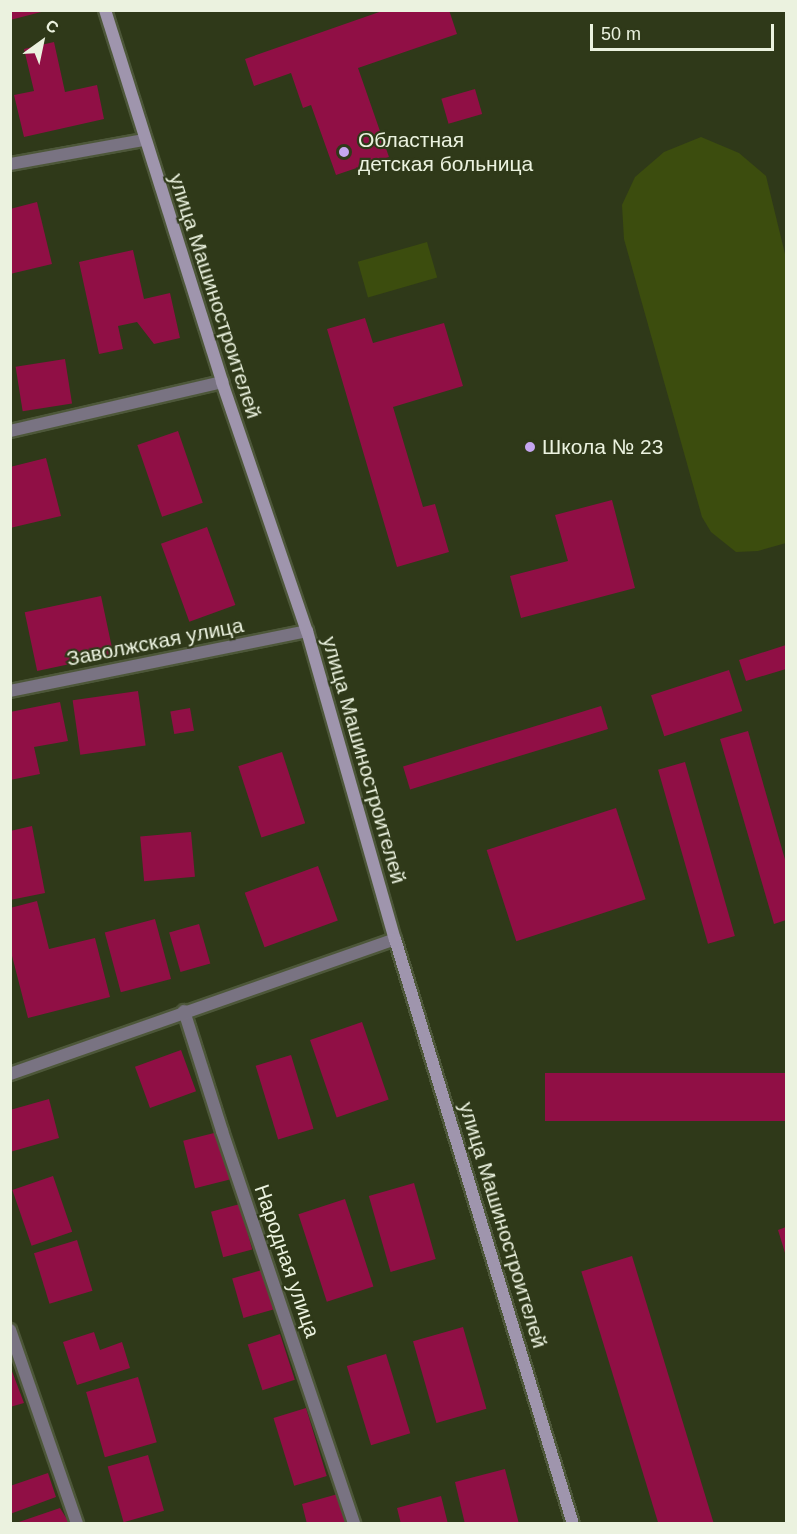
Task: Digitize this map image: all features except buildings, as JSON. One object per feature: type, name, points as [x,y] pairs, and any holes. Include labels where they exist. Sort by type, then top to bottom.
[{"type":"street","name":"улица Машиностроителей","points":[[105,10],[144,140],[222,382],[307,632],[395,939],[573,1524]]},
{"type":"street","points":[[10,164],[144,140]]},
{"type":"street","points":[[10,431],[222,382]]},
{"type":"street","name":"Заволжская улица","points":[[10,691],[307,632]]},
{"type":"street","points":[[10,1074],[184,1011],[395,939]]},
{"type":"street","name":"Народная улица","points":[[184,1011],[354,1524]]},
{"type":"street","points":[[10,1330],[77,1524]]},
{"type":"green space","points":[[701,137],[739,153],[766,176],[786,258],[786,543],[758,551],[736,552],[711,532],[702,517],[624,239],[622,205],[635,177],[664,152]]},
{"type":"green space","points":[[427,242],[437,278],[368,297],[358,262]]},
{"type":"place","name":"Областная детская больница","points":[[344,152]]},
{"type":"place","name":"Школа № 23","points":[[530,447]]}]
